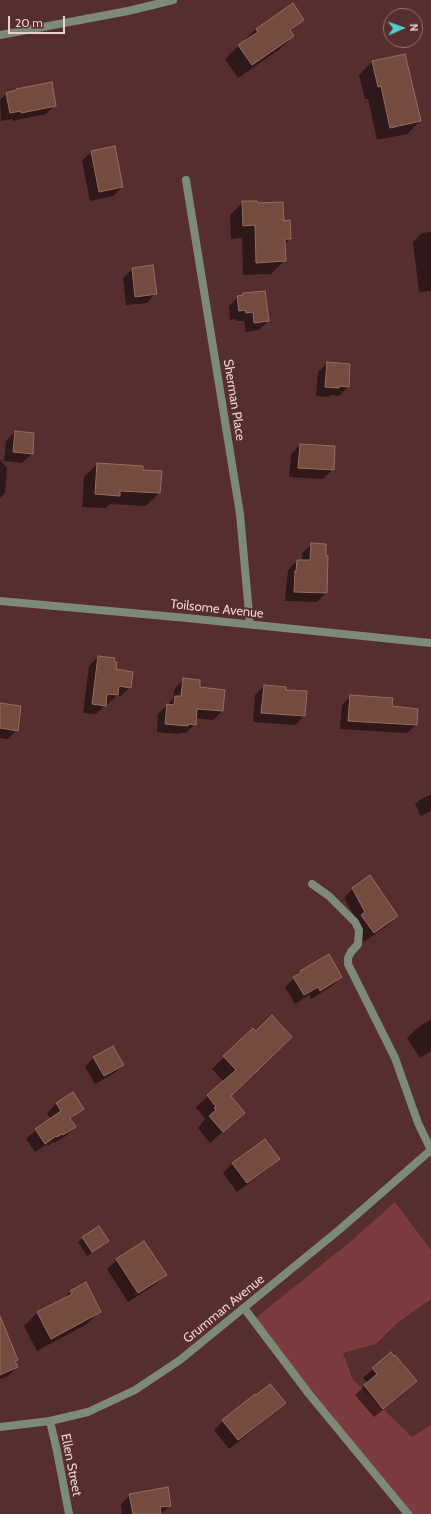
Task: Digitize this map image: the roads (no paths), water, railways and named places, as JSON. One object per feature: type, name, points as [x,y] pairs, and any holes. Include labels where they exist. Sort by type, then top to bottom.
[{"type":"street","points":[[0,35],[128,11],[173,0]]},
{"type":"street","name":"Sherman Place","points":[[186,180],[240,514],[250,624]]},
{"type":"street","name":"Toilsome Avenue","points":[[0,602],[250,624],[431,643]]},
{"type":"street","points":[[312,884],[329,896],[355,922],[359,930],[358,944],[348,958],[348,964],[395,1058],[418,1123],[431,1150]]},
{"type":"street","name":"Grumman Avenue","points":[[0,1427],[50,1421],[88,1412],[135,1390],[180,1360],[339,1230],[431,1150]]},
{"type":"street","points":[[244,1308],[309,1394],[408,1514]]},
{"type":"street","name":"Ellen Street","points":[[50,1421],[69,1514]]}]
